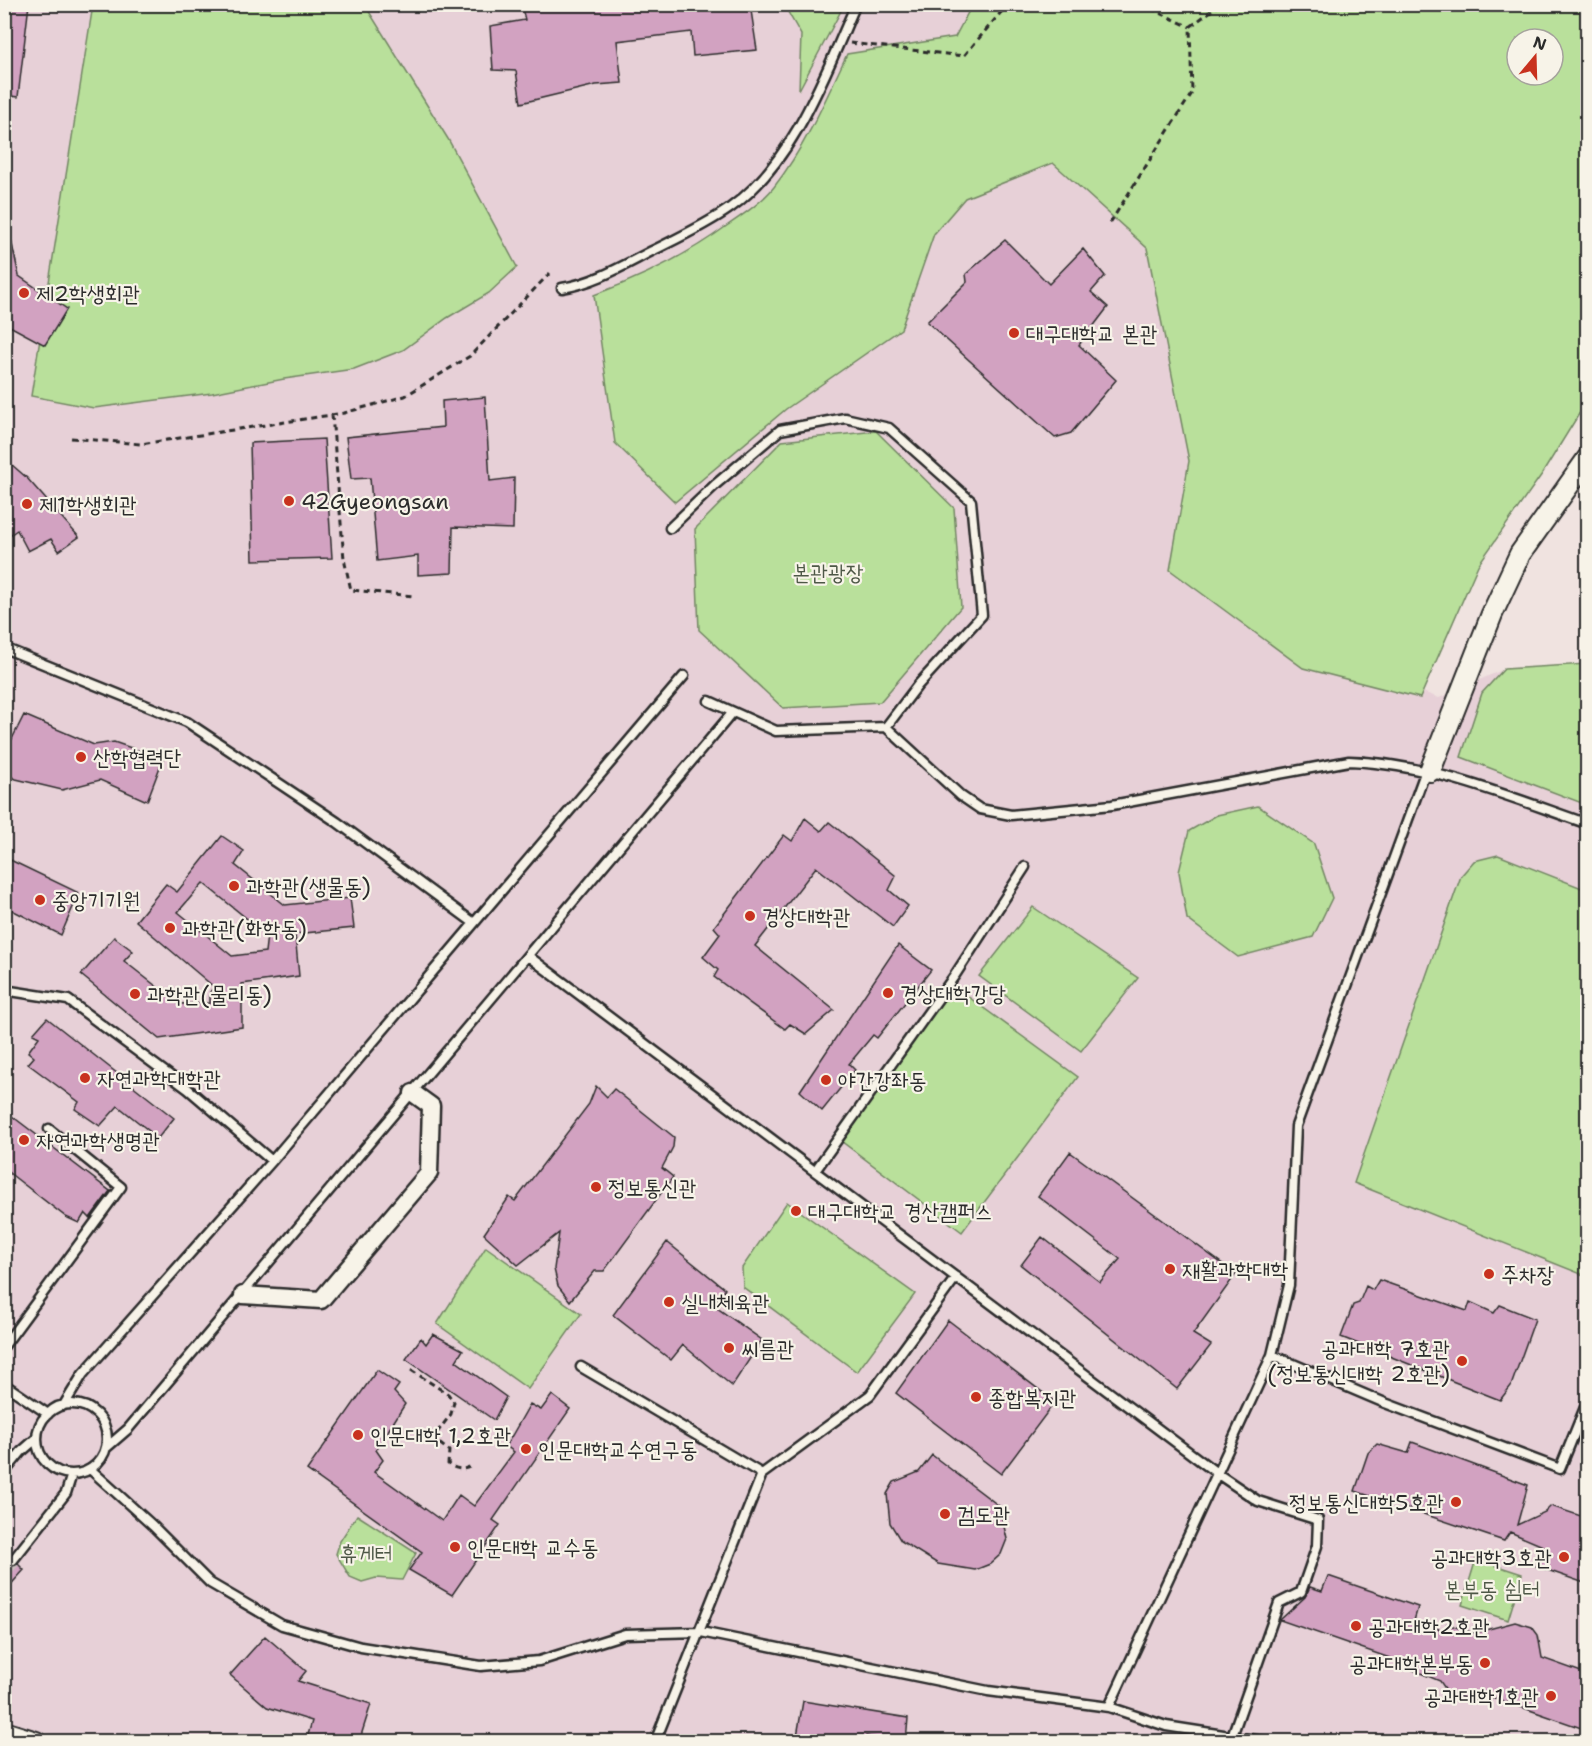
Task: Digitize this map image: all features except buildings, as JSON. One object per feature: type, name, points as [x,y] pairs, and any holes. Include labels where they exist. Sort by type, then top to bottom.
[{"type":"street","points":[[1428,771],[1492,615],[1520,554],[1587,458]]},
{"type":"street","points":[[243,1295],[321,1300],[429,1173],[431,1106],[413,1093]]},
{"type":"street","points":[[4,1732],[36,1742]]},
{"type":"lane","points":[[562,288],[586,284],[702,226],[732,207],[759,182],[781,154],[812,102],[856,4]]},
{"type":"lane","points":[[670,528],[716,484],[780,430],[845,418],[889,428],[971,501],[982,615],[918,685],[886,728]]},
{"type":"lane","points":[[4,648],[187,722],[337,822],[474,923]]},
{"type":"lane","points":[[64,1405],[83,1374],[272,1161],[684,676]]},
{"type":"lane","points":[[709,701],[776,731],[886,728],[962,796],[980,809],[1011,815],[1112,805],[1349,761],[1378,762],[1428,771],[1587,824]]},
{"type":"lane","points":[[106,1448],[128,1429],[243,1295],[733,712]]},
{"type":"lane","points":[[1109,1707],[1272,1355],[1290,1274],[1296,1126],[1428,771]]},
{"type":"lane","points":[[815,1171],[955,975],[1025,867]]},
{"type":"lane","points":[[528,956],[1218,1474],[1258,1501],[1318,1520],[1317,1546],[1301,1592],[1279,1603],[1232,1736]]},
{"type":"lane","points":[[4,990],[68,1000],[188,1089],[272,1161]]},
{"type":"lane","points":[[4,1346],[121,1187],[49,1129]]},
{"type":"lane","points":[[655,1742],[762,1474],[870,1395],[956,1277]]},
{"type":"lane","points":[[1272,1355],[1385,1403],[1560,1469],[1587,1401]]},
{"type":"lane","points":[[581,1367],[762,1474]]},
{"type":"lane","points":[[4,1384],[48,1413]]},
{"type":"lane","points":[[64,1405],[82,1405],[97,1414],[106,1430],[106,1448],[103,1456],[90,1469],[72,1474],[55,1469],[48,1463],[42,1456],[37,1438],[42,1421],[48,1413],[64,1405]]},
{"type":"lane","points":[[4,1473],[21,1452],[37,1438]]},
{"type":"lane","points":[[90,1469],[153,1526],[210,1583],[282,1625],[361,1647],[480,1666],[539,1661],[625,1634],[700,1632],[988,1691],[1109,1707],[1166,1726],[1268,1742]]},
{"type":"lane","points":[[13,1560],[66,1493],[72,1474]]},
{"type":"path","points":[[840,41],[964,56],[1008,4]]},
{"type":"path","points":[[1141,4],[1190,27]]},
{"type":"path","points":[[1190,27],[1220,4]]},
{"type":"path","points":[[1110,223],[1192,93],[1190,27]]},
{"type":"path","points":[[71,438],[141,444],[332,415],[405,396],[470,356],[550,273]]},
{"type":"path","points":[[332,415],[343,549],[351,590],[414,596]]},
{"type":"path","points":[[411,1370],[448,1394],[454,1402],[451,1414],[432,1438],[449,1451],[448,1464],[454,1468],[464,1469],[473,1464]]},
{"type":"shaded area","name":"대구대학교 경산캠퍼스","points":[[5,5],[1451,5],[1324,655],[1439,698],[1504,669],[1587,664],[1587,1741],[81,1742],[5,1723]]},
{"type":"green space","points":[[93,5],[365,5],[448,139],[517,267],[489,293],[447,318],[403,350],[354,369],[284,379],[212,393],[94,408],[31,396]]},
{"type":"green space","points":[[784,5],[844,5],[799,90],[801,35]]},
{"type":"green space","points":[[972,5],[1587,5],[1587,401],[1542,474],[1478,565],[1420,698],[1303,668],[1170,570],[1189,461],[1147,248],[1053,163],[965,198],[934,234],[901,329],[786,409],[675,502],[615,443],[594,295],[630,281],[680,256],[764,198],[785,172],[805,139],[847,54],[955,37]]},
{"type":"green space","name":"본관광장","points":[[876,431],[954,508],[961,607],[880,702],[783,708],[699,630],[695,529],[782,441]]},
{"type":"green space","points":[[1587,664],[1587,805],[1461,757],[1482,693],[1504,669]]},
{"type":"green space","points":[[1258,806],[1314,844],[1332,898],[1313,937],[1238,957],[1187,919],[1179,872],[1189,831],[1217,815]]},
{"type":"green space","points":[[1498,855],[1587,890],[1586,1276],[1354,1183],[1461,876],[1474,861]]},
{"type":"green space","points":[[1033,907],[1138,978],[1081,1051],[979,976]]},
{"type":"green space","points":[[948,982],[1078,1077],[962,1232],[837,1138]]},
{"type":"green space","points":[[787,1202],[915,1294],[857,1372],[743,1287],[742,1268]]},
{"type":"green space","points":[[486,1247],[581,1314],[528,1389],[437,1324]]},
{"type":"green space","name":"휴게터","points":[[357,1515],[416,1553],[402,1580],[376,1578],[362,1582],[350,1577],[336,1554],[340,1541]]},
{"type":"green space","name":"본부동 쉼터","points":[[1476,1559],[1522,1574],[1508,1620],[1462,1605]]},
{"type":"tunnel","points":[[4,1569],[13,1560]]},
{"type":"place","name":"제2학생회관","points":[[24,293]]},
{"type":"place","name":"대구대학교 본관","points":[[1014,333]]},
{"type":"place","name":"42Gyeongsan","points":[[289,501]]},
{"type":"place","name":"제1학생회관","points":[[27,504]]},
{"type":"place","name":"산학협력단","points":[[81,757]]},
{"type":"place","name":"과학관(생물동)","points":[[234,886]]},
{"type":"place","name":"중앙기기원","points":[[40,900]]},
{"type":"place","name":"경상대학관","points":[[750,916]]},
{"type":"place","name":"과학관(화학동)","points":[[170,928]]},
{"type":"place","name":"경상대학강당","points":[[888,993]]},
{"type":"place","name":"과학관(물리동)","points":[[135,994]]},
{"type":"place","name":"자연과학대학관","points":[[85,1078]]},
{"type":"place","name":"야간강좌동","points":[[826,1080]]},
{"type":"place","name":"자연과학생명관","points":[[24,1140]]},
{"type":"place","name":"정보통신관","points":[[596,1187]]},
{"type":"place","name":"대구대학교 경산캠퍼스","points":[[796,1211]]},
{"type":"place","name":"재활과학대학","points":[[1170,1269]]},
{"type":"place","name":"주차장","points":[[1489,1274]]},
{"type":"place","name":"실내체육관","points":[[669,1302]]},
{"type":"place","name":"씨름관","points":[[729,1348]]},
{"type":"place","name":"공과대학 7호관 (정보통신대학 2호관)","points":[[1462,1361]]},
{"type":"place","name":"종합복지관","points":[[976,1397]]},
{"type":"place","name":"인문대학 1,2호관","points":[[358,1435]]},
{"type":"place","name":"인문대학교수연구동","points":[[526,1449]]},
{"type":"place","name":"정보통신대학5호관","points":[[1456,1502]]},
{"type":"place","name":"검도관","points":[[945,1514]]},
{"type":"place","name":"인문대학 교수동","points":[[455,1547]]},
{"type":"place","name":"공과대학3호관","points":[[1564,1557]]},
{"type":"place","name":"공과대학2호관","points":[[1356,1626]]},
{"type":"place","name":"공과대학본부동","points":[[1485,1663]]},
{"type":"place","name":"공과대학1호관","points":[[1551,1696]]}]
